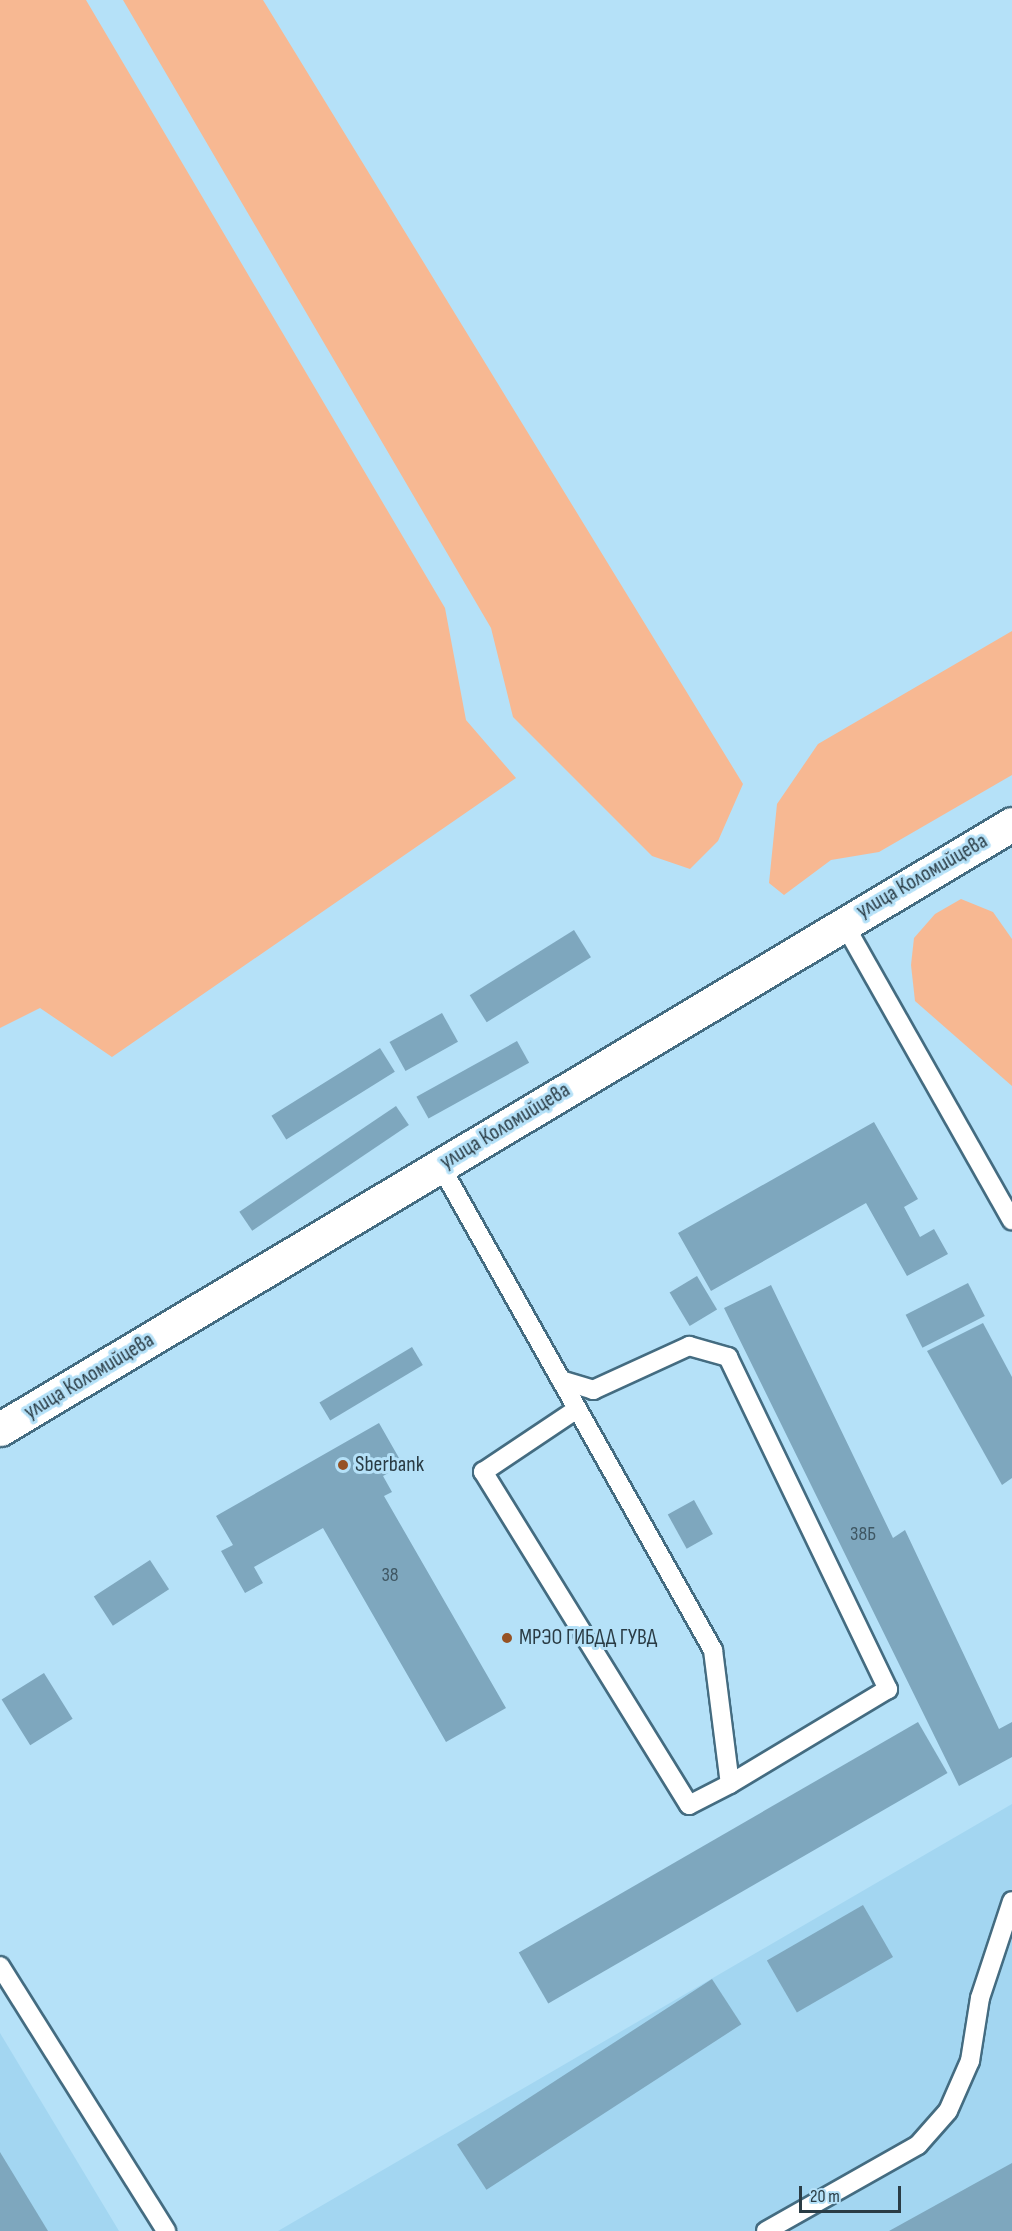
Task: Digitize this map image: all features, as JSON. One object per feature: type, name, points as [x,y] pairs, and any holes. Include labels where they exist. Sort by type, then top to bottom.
[{"type":"street","name":"улица Коломийцева","points":[[0,1429],[843,922],[1012,824]]},
{"type":"lane","points":[[843,922],[1012,1221]]},
{"type":"lane","points":[[440,1165],[713,1650],[730,1784]]},
{"type":"lane","points":[[561,1380],[593,1390],[689,1346],[728,1358],[888,1689],[730,1784],[689,1805],[483,1472],[577,1409]]},
{"type":"lane","points":[[766,2231],[918,2145],[948,2111],[969,2061],[980,1998],[1012,1901]]},
{"type":"lane","points":[[0,1966],[166,2231]]},
{"type":"shaded area","points":[[0,0],[86,0],[445,608],[466,720],[516,778],[112,1057],[40,1008],[0,1028]]},
{"type":"shaded area","points":[[123,0],[263,0],[743,784],[718,841],[690,869],[652,856],[513,717],[491,628]]},
{"type":"shaded area","points":[[1012,631],[1012,775],[879,852],[831,860],[784,895],[769,883],[777,804],[818,744]]},
{"type":"shaded area","points":[[961,899],[993,912],[1012,939],[1012,1086],[915,1001],[911,965],[914,938],[935,914]]},
{"type":"shaded area","points":[[1012,1804],[1012,2231],[278,2231]]},
{"type":"shaded area","points":[[0,2033],[119,2231],[0,2231]]},
{"type":"building","points":[[574,930],[591,957],[487,1022],[470,995]]},
{"type":"building","points":[[442,1013],[458,1042],[406,1071],[390,1042]]},
{"type":"building","points":[[517,1041],[529,1063],[429,1119],[416,1097]]},
{"type":"building","points":[[380,1048],[395,1072],[286,1140],[271,1116]]},
{"type":"building","points":[[396,1106],[409,1125],[252,1231],[239,1212]]},
{"type":"building","points":[[874,1122],[918,1199],[904,1207],[920,1237],[934,1229],[948,1254],[907,1276],[866,1203],[711,1291],[678,1233]]},
{"type":"building","points":[[697,1276],[717,1309],[690,1326],[670,1292]]},
{"type":"building","points":[[968,1283],[985,1316],[922,1348],[906,1315]]},
{"type":"building","points":[[771,1285],[893,1538],[905,1530],[999,1729],[1012,1722],[1012,1757],[959,1786],[724,1308]]},
{"type":"building","points":[[983,1323],[1012,1377],[1012,1478],[1002,1485],[927,1351]]},
{"type":"building","points":[[412,1347],[423,1365],[330,1421],[319,1403]]},
{"type":"building","points":[[379,1423],[403,1465],[383,1476],[392,1492],[384,1496],[506,1708],[446,1742],[323,1528],[254,1567],[263,1583],[245,1593],[221,1551],[233,1545],[216,1516]]},
{"type":"building","points":[[694,1500],[713,1534],[687,1549],[668,1515]]},
{"type":"building","points":[[150,1560],[169,1589],[113,1626],[94,1596]]},
{"type":"building","points":[[44,1673],[73,1719],[30,1745],[2,1699]]},
{"type":"building","points":[[918,1722],[948,1773],[548,2004],[519,1952]]},
{"type":"building","points":[[863,1905],[893,1957],[797,2012],[767,1960]]},
{"type":"building","points":[[712,1979],[741,2024],[486,2190],[457,2145]]},
{"type":"building","points":[[0,2152],[48,2231],[0,2231]]},
{"type":"building","points":[[1012,2163],[1012,2231],[889,2231]]},
{"type":"place","name":"Sberbank","points":[[343,1465]]},
{"type":"place","name":"МРЭО ГИБДД ГУВД","points":[[507,1638]]}]
